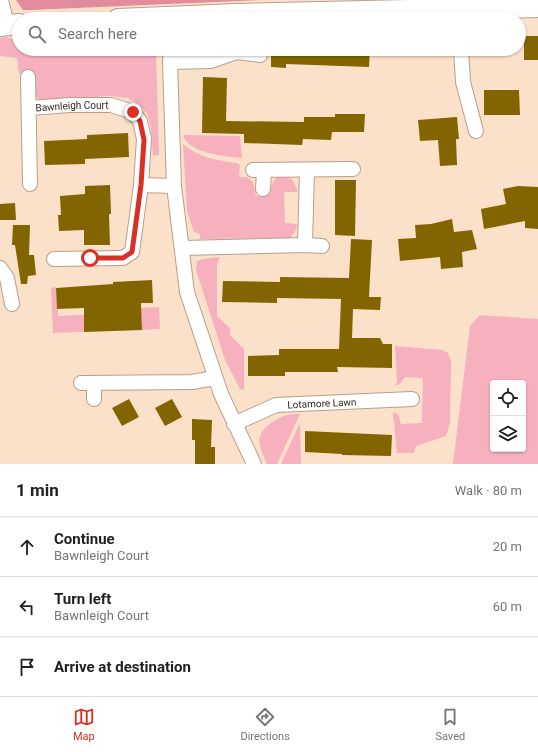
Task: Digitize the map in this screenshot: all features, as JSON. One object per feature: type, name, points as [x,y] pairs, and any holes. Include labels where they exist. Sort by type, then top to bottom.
[{"type":"main road","points":[[481,12],[538,7]]},
{"type":"street","points":[[1,0],[9,25]]},
{"type":"street","points":[[170,56],[174,186],[187,292],[220,394],[254,464]]},
{"type":"street","points":[[176,56],[211,62],[227,56]]},
{"type":"street","points":[[461,56],[463,82],[476,131]]},
{"type":"street","name":"Bawnleigh Court","points":[[28,77],[30,184]]},
{"type":"street","name":"Bawnleigh Court","points":[[29,108],[70,105],[111,105],[133,112],[140,121],[144,140],[141,185],[132,252],[123,258],[54,259]]},
{"type":"street","points":[[263,189],[258,170],[352,169]]},
{"type":"street","points":[[305,245],[307,170]]},
{"type":"street","points":[[141,185],[174,186]]},
{"type":"street","points":[[182,248],[305,245],[322,246]]},
{"type":"street","points":[[0,268],[7,278],[12,304]]},
{"type":"street","points":[[94,399],[87,383],[192,382],[215,378]]},
{"type":"street","name":"Lotamore Lawn","points":[[234,424],[276,405],[412,400]]},
{"type":"shaded area","points":[[16,0],[262,0],[23,10]]},
{"type":"shaded area","points":[[6,37],[12,39],[12,56],[156,56],[159,155],[153,156],[151,128],[147,113],[138,104],[128,98],[110,96],[41,100],[35,97],[34,74],[19,74],[17,58],[0,56],[0,38]]},
{"type":"shaded area","points":[[183,135],[240,136],[242,158],[227,157],[199,150],[186,141]]},
{"type":"shaded area","points":[[183,144],[202,155],[216,160],[237,163],[240,165],[239,177],[247,177],[253,182],[256,196],[270,195],[273,182],[278,177],[282,176],[292,179],[297,192],[284,192],[285,223],[297,224],[296,230],[291,237],[284,241],[265,238],[200,239],[200,234],[194,232],[187,211]]},
{"type":"shaded area","points":[[220,257],[217,264],[217,316],[230,328],[230,335],[244,349],[244,390],[240,389],[225,360],[196,270],[197,261]]},
{"type":"shaded area","points":[[56,287],[58,316],[96,314],[101,331],[53,333],[51,288]]},
{"type":"shaded area","points":[[159,307],[160,329],[142,330],[141,308]]},
{"type":"shaded area","points":[[480,315],[538,319],[538,464],[453,464],[470,326]]},
{"type":"shaded area","points":[[395,346],[442,350],[448,353],[451,361],[450,423],[446,436],[416,446],[414,453],[397,453],[393,412],[398,414],[401,424],[422,423],[423,378],[405,377],[400,384],[394,386],[397,382]]},
{"type":"shaded area","points":[[290,414],[300,414],[277,464],[267,464],[259,443],[260,436],[270,424],[281,417]]},
{"type":"shaded area","points":[[300,423],[301,464],[281,464]]},
{"type":"building","points":[[526,36],[538,36],[538,60],[524,60],[524,56],[526,56]]},
{"type":"building","points":[[271,56],[370,56],[369,67],[286,64],[286,68],[271,67]]},
{"type":"building","points":[[203,77],[227,78],[226,121],[304,122],[304,117],[335,117],[335,114],[365,114],[364,132],[332,132],[331,140],[303,139],[302,145],[244,143],[244,134],[202,133]]},
{"type":"building","points":[[484,90],[519,90],[520,115],[484,115]]},
{"type":"building","points":[[457,117],[459,139],[456,139],[457,165],[440,166],[438,140],[420,141],[418,120]]},
{"type":"building","points":[[128,133],[129,157],[85,159],[85,164],[45,165],[44,141],[87,139],[87,135]]},
{"type":"building","points":[[335,180],[356,180],[355,236],[335,235]]},
{"type":"building","points":[[110,185],[110,245],[84,245],[84,230],[59,231],[58,215],[61,215],[60,196],[85,194],[85,186]]},
{"type":"building","points":[[518,186],[538,187],[538,229],[525,228],[525,221],[484,229],[481,209],[506,204],[503,189]]},
{"type":"building","points":[[15,203],[16,220],[0,220],[0,204]]},
{"type":"building","points":[[452,219],[454,232],[472,230],[477,249],[462,252],[463,267],[441,269],[440,257],[400,261],[398,239],[416,238],[415,225],[431,224]]},
{"type":"building","points":[[13,225],[30,225],[29,255],[34,255],[36,275],[28,276],[27,284],[21,284],[15,245],[12,245]]},
{"type":"building","points":[[351,239],[372,240],[369,297],[381,297],[380,310],[353,309],[352,338],[380,338],[383,344],[392,344],[392,368],[337,367],[338,372],[285,372],[285,376],[248,376],[248,356],[279,355],[279,349],[339,349],[341,299],[277,298],[277,303],[222,302],[223,281],[280,282],[280,277],[349,278]]},
{"type":"building","points":[[152,280],[153,303],[141,303],[142,330],[84,332],[84,308],[57,309],[56,288],[113,284],[113,282]]},
{"type":"building","points":[[129,399],[139,417],[122,426],[112,408]]},
{"type":"building","points":[[172,399],[182,417],[165,426],[155,408]]},
{"type":"building","points":[[192,419],[212,420],[211,447],[215,447],[215,464],[195,464],[195,440],[192,440]]},
{"type":"building","points":[[305,431],[392,435],[391,456],[342,455],[305,452]]},
{"type":"route","points":[[90,258],[123,258],[132,252],[141,185],[144,140],[140,121],[133,112]]}]
